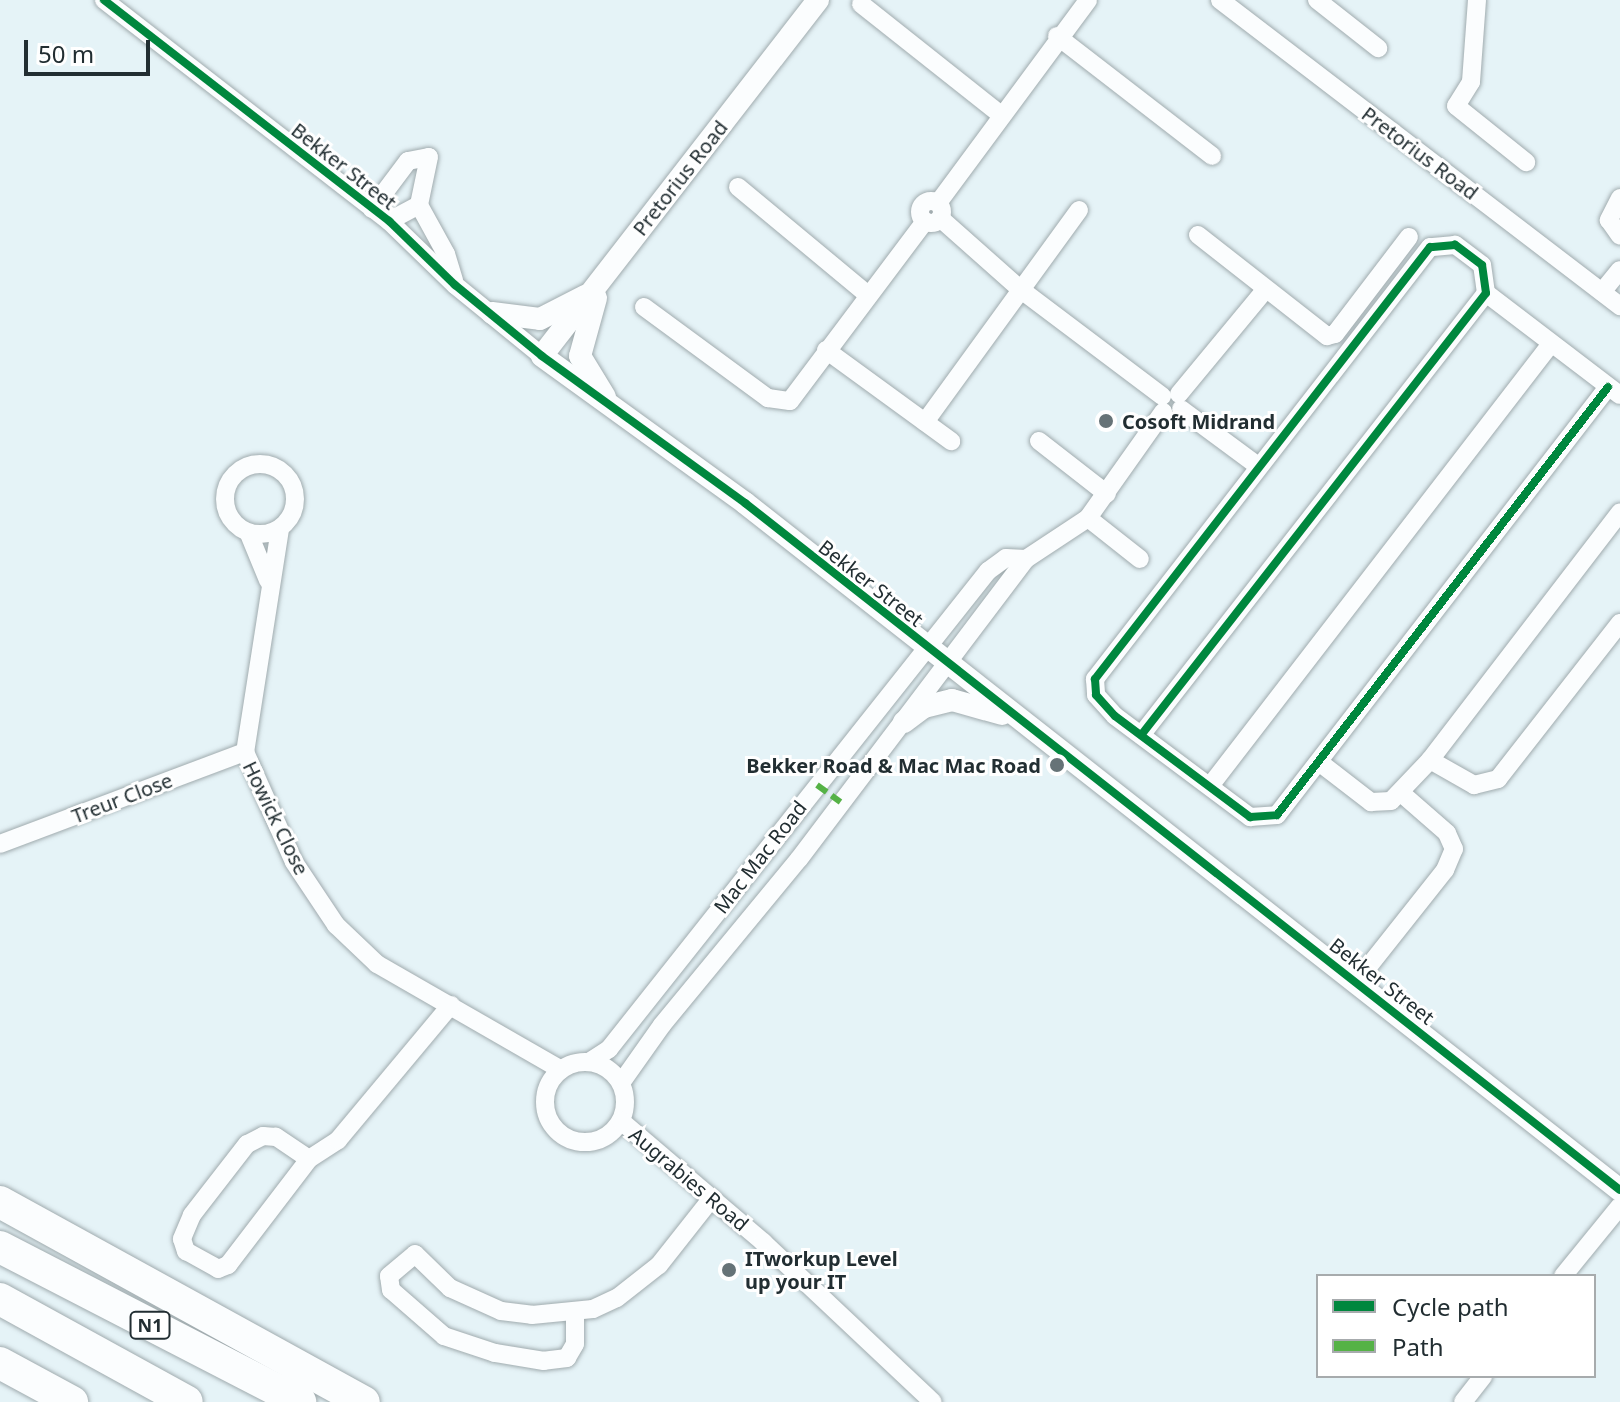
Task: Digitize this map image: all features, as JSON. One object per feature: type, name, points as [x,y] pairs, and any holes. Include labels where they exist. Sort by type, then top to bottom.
[{"type":"highway","points":[[0,1202],[263,1350]]},
{"type":"highway","points":[[0,1213],[364,1402]]},
{"type":"highway","name":"N1","points":[[0,1247],[300,1402]]},
{"type":"highway","name":"N1","points":[[0,1299],[187,1402]]},
{"type":"highway","points":[[0,1363],[72,1402]]},
{"type":"highway","points":[[0,1372],[65,1402]]},
{"type":"street","name":"Bekker Street","points":[[104,0],[389,221],[455,285],[542,356],[611,409],[745,503],[1620,1190]]},
{"type":"street","name":"Pretorius Road","points":[[542,356],[818,0]]},
{"type":"street","points":[[644,307],[768,398],[790,401],[868,295],[934,214],[1000,114],[1057,36],[1088,0]]},
{"type":"street","name":"Pretorius Road","points":[[1220,0],[1620,306]]},
{"type":"street","points":[[1317,0],[1378,48]]},
{"type":"street","points":[[1477,0],[1471,82],[1456,106],[1526,162]]},
{"type":"street","points":[[861,4],[1000,114]]},
{"type":"street","points":[[1057,36],[1212,156]]},
{"type":"street","points":[[372,209],[408,161],[429,157],[419,205],[446,254],[455,285]]},
{"type":"street","points":[[738,187],[868,295]]},
{"type":"street","points":[[1620,198],[1609,220],[1620,236]]},
{"type":"street","points":[[389,221],[419,205]]},
{"type":"street","points":[[925,422],[1079,210]]},
{"type":"street","points":[[934,214],[1020,289],[1258,466]]},
{"type":"street","points":[[1198,235],[1265,290],[1330,336],[1409,237]]},
{"type":"street","points":[[1455,245],[1482,265],[1486,293],[1614,391],[1282,812],[1266,819],[1250,817],[1106,709],[1094,690],[1095,679],[1430,247],[1455,245]]},
{"type":"street","points":[[1602,292],[1620,270]]},
{"type":"street","points":[[492,313],[540,319],[596,286]]},
{"type":"street","points":[[596,286],[580,356],[611,409]]},
{"type":"street","points":[[1026,559],[1088,518],[1171,403],[1265,290]]},
{"type":"street","points":[[1142,734],[1486,293]]},
{"type":"street","points":[[1210,786],[1550,345]]},
{"type":"street","points":[[826,350],[951,441]]},
{"type":"street","points":[[1039,441],[1107,494]]},
{"type":"street","points":[[258,463],[274,466],[294,488],[291,517],[280,529],[249,534],[230,518],[224,494],[236,473],[258,463]]},
{"type":"street","points":[[1319,762],[1371,802],[1387,803],[1430,760],[1620,512]]},
{"type":"street","points":[[1088,518],[1140,559]]},
{"type":"street","name":"Howick Close","points":[[280,529],[268,580],[257,693],[245,752],[294,862],[336,925],[377,964],[561,1070]]},
{"type":"street","name":"Howick Close","points":[[249,534],[268,580]]},
{"type":"street","name":"Mac Mac Road","points":[[589,1062],[609,1049],[988,571],[1006,558],[1026,559]]},
{"type":"street","name":"Mac Mac Road","points":[[621,1083],[662,1025],[799,859],[1026,559]]},
{"type":"street","points":[[1430,760],[1474,785],[1498,779],[1620,623]]},
{"type":"street","points":[[904,722],[924,707],[952,700],[1026,724]]},
{"type":"street","name":"Treur Close","points":[[0,844],[245,752]]},
{"type":"street","points":[[1357,981],[1445,870],[1454,849],[1447,833],[1400,792]]},
{"type":"street","points":[[775,839],[799,859]]},
{"type":"street","points":[[309,1159],[276,1137],[247,1144],[192,1215],[182,1239],[186,1251],[218,1269],[228,1265],[309,1159],[338,1140],[451,1005]]},
{"type":"street","points":[[589,1062],[602,1065],[621,1083],[625,1109],[613,1132],[589,1143],[563,1136],[547,1115],[544,1102],[561,1070],[589,1062]]},
{"type":"street","name":"Augrabies Road","points":[[621,1121],[712,1198],[933,1402]]},
{"type":"street","points":[[575,1312],[575,1344],[567,1358],[544,1361],[495,1353],[444,1336],[391,1290],[389,1276],[415,1254],[450,1288],[501,1311],[517,1315],[575,1312],[606,1305],[659,1265],[712,1198]]},
{"type":"street","points":[[1565,1274],[1620,1206]]},
{"type":"street","points":[[1463,1402],[1481,1378]]},
{"type":"marked path","points":[[817,785],[840,802]]},
{"type":"cycle path","points":[[104,0],[389,221],[455,285],[542,356],[745,503],[1620,1190]]},
{"type":"cycle path","points":[[1142,734],[1486,293],[1482,265],[1455,245],[1430,247],[1095,679],[1096,695],[1115,716],[1250,817],[1277,815],[1608,387]]},
{"type":"place","name":"Cosoft Midrand","points":[[1106,421]]},
{"type":"place","name":"Bekker Road & Mac Mac Road","points":[[1057,765]]},
{"type":"place","name":"ITworkup Level up your IT","points":[[729,1270]]}]
